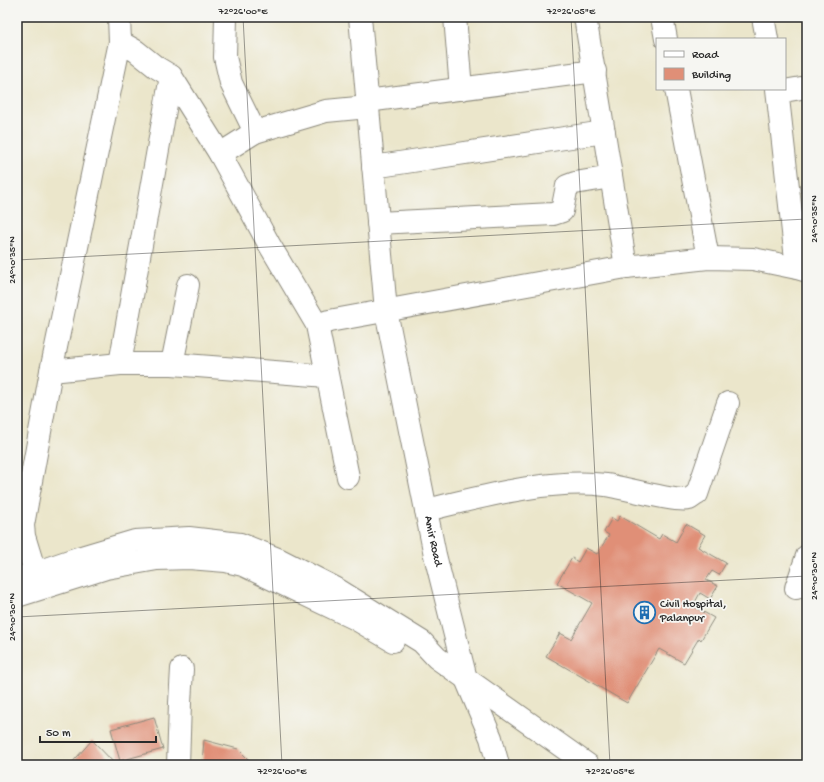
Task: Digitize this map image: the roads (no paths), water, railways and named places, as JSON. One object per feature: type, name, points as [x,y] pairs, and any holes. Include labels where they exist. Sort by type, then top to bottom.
[{"type":"street","points":[[119,17],[120,42],[51,371],[23,525],[26,575],[135,541],[190,538],[240,544],[280,560],[335,588],[422,642],[437,658],[588,765]]},
{"type":"street","points":[[226,17],[225,57],[231,83],[255,132]]},
{"type":"street","name":"Amir Road","points":[[360,17],[386,311],[435,555],[466,679],[491,738],[498,765]]},
{"type":"street","points":[[455,17],[461,89]]},
{"type":"street","points":[[587,17],[626,267]]},
{"type":"street","points":[[662,17],[666,38]]},
{"type":"street","points":[[763,17],[767,38]]},
{"type":"street","points":[[120,42],[136,51],[156,68],[171,76],[220,154],[269,244],[317,325],[348,477]]},
{"type":"street","points":[[220,154],[255,132],[326,111],[461,89],[595,71]]},
{"type":"street","points":[[120,364],[171,76]]},
{"type":"street","points":[[786,89],[807,87]]},
{"type":"street","points":[[676,90],[708,258]]},
{"type":"street","points":[[317,325],[329,321],[626,267],[708,258],[753,259],[802,269],[800,223],[778,90]]},
{"type":"street","points":[[373,167],[604,132]]},
{"type":"street","points":[[378,223],[553,214],[562,211],[567,186],[575,183],[612,177]]},
{"type":"street","points":[[172,364],[188,285]]},
{"type":"street","points":[[51,371],[120,364],[172,364],[327,376]]},
{"type":"street","points":[[426,510],[494,494],[561,484],[605,485],[671,498],[688,499],[697,494],[728,403]]},
{"type":"street","points":[[796,588],[807,556]]},
{"type":"street","points":[[17,596],[106,568],[150,560],[189,558],[226,561],[243,565],[354,618],[422,658],[437,658]]},
{"type":"street","points":[[178,765],[182,669]]},
{"type":"place","name":"Civil Hospital, Palanpur","points":[[645,612]]}]
